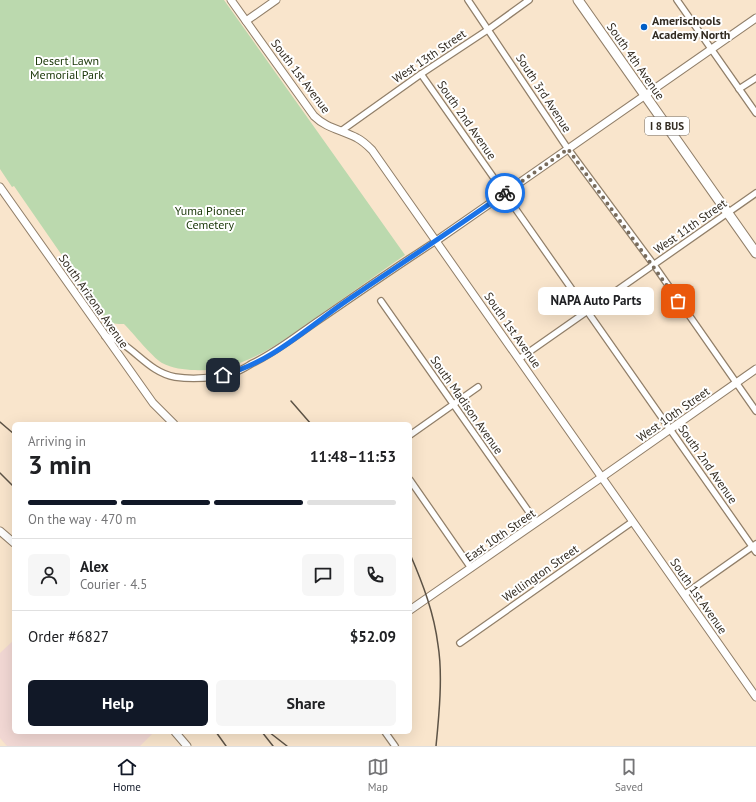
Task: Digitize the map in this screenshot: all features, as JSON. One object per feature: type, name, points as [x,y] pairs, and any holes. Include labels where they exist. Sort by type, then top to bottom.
[{"type":"main road","name":"South 4th Avenue","points":[[578,0],[756,253]]},
{"type":"street","name":"South 1st Avenue","points":[[231,0],[314,116],[320,122],[358,138],[372,150],[756,697]]},
{"type":"street","points":[[246,21],[276,0]]},
{"type":"street","name":"South 3rd Avenue","points":[[468,0],[489,29],[568,149],[654,265],[756,411]]},
{"type":"street","name":"West 13th Street","points":[[341,131],[529,0]]},
{"type":"street","points":[[678,0],[756,113]]},
{"type":"street","points":[[104,336],[118,340],[148,366],[160,373],[172,377],[186,379],[210,378],[236,372],[288,344],[321,319],[436,241],[756,18]]},
{"type":"street","name":"South 2nd Avenue","points":[[421,74],[754,545],[756,552]]},
{"type":"street","points":[[739,89],[756,78]]},
{"type":"street","name":"South Arizona Avenue","points":[[0,187],[104,336],[153,403],[172,422]]},
{"type":"street","name":"West 11th Street","points":[[519,359],[756,193]]},
{"type":"street","name":"South Madison Avenue","points":[[381,301],[536,522]]},
{"type":"street","name":"West 10th Street","points":[[602,477],[756,369]]},
{"type":"street","points":[[412,434],[478,388]]},
{"type":"street","name":"East 10th Street","points":[[412,609],[602,477]]},
{"type":"street","points":[[412,483],[471,568]]},
{"type":"street","name":"Wellington Street","points":[[460,643],[632,522]]},
{"type":"street","points":[[0,531],[12,541]]},
{"type":"street","points":[[685,594],[754,545]]},
{"type":"street","points":[[177,734],[187,746]]},
{"type":"street","points":[[386,734],[395,746]]},
{"type":"shaded area","points":[[12,642],[12,734],[152,734],[140,746],[7,746],[0,738],[0,653]]},
{"type":"green space","name":"Yuma Pioneer Cemetery","points":[[0,0],[224,0],[405,255],[295,332],[264,352],[248,360],[231,366],[195,370],[182,369],[162,363],[124,324],[110,322],[106,319],[14,186],[12,187],[0,169]]},
{"type":"railway","points":[[291,401],[309,422]]},
{"type":"railway","points":[[0,422],[12,432]]},
{"type":"railway","points":[[0,473],[12,485]]},
{"type":"railway","points":[[412,559],[434,622],[438,645],[440,682],[436,746]]},
{"type":"railway","points":[[217,734],[226,746]]},
{"type":"railway","points":[[264,734],[273,746]]},
{"type":"railway","points":[[272,734],[287,746]]},
{"type":"way so far","points":[[505,193],[568,149],[678,301]]},
{"type":"place","name":"Amerischools Academy North","points":[[644,27]]},
{"type":"place","name":"NAPA Auto Parts","points":[[678,301]]},
{"type":"route","points":[[223,375],[236,372],[288,344],[321,319],[505,193]]},
{"type":"park label","name":"Desert Lawn Memorial Park","points":[[67,67]]}]
